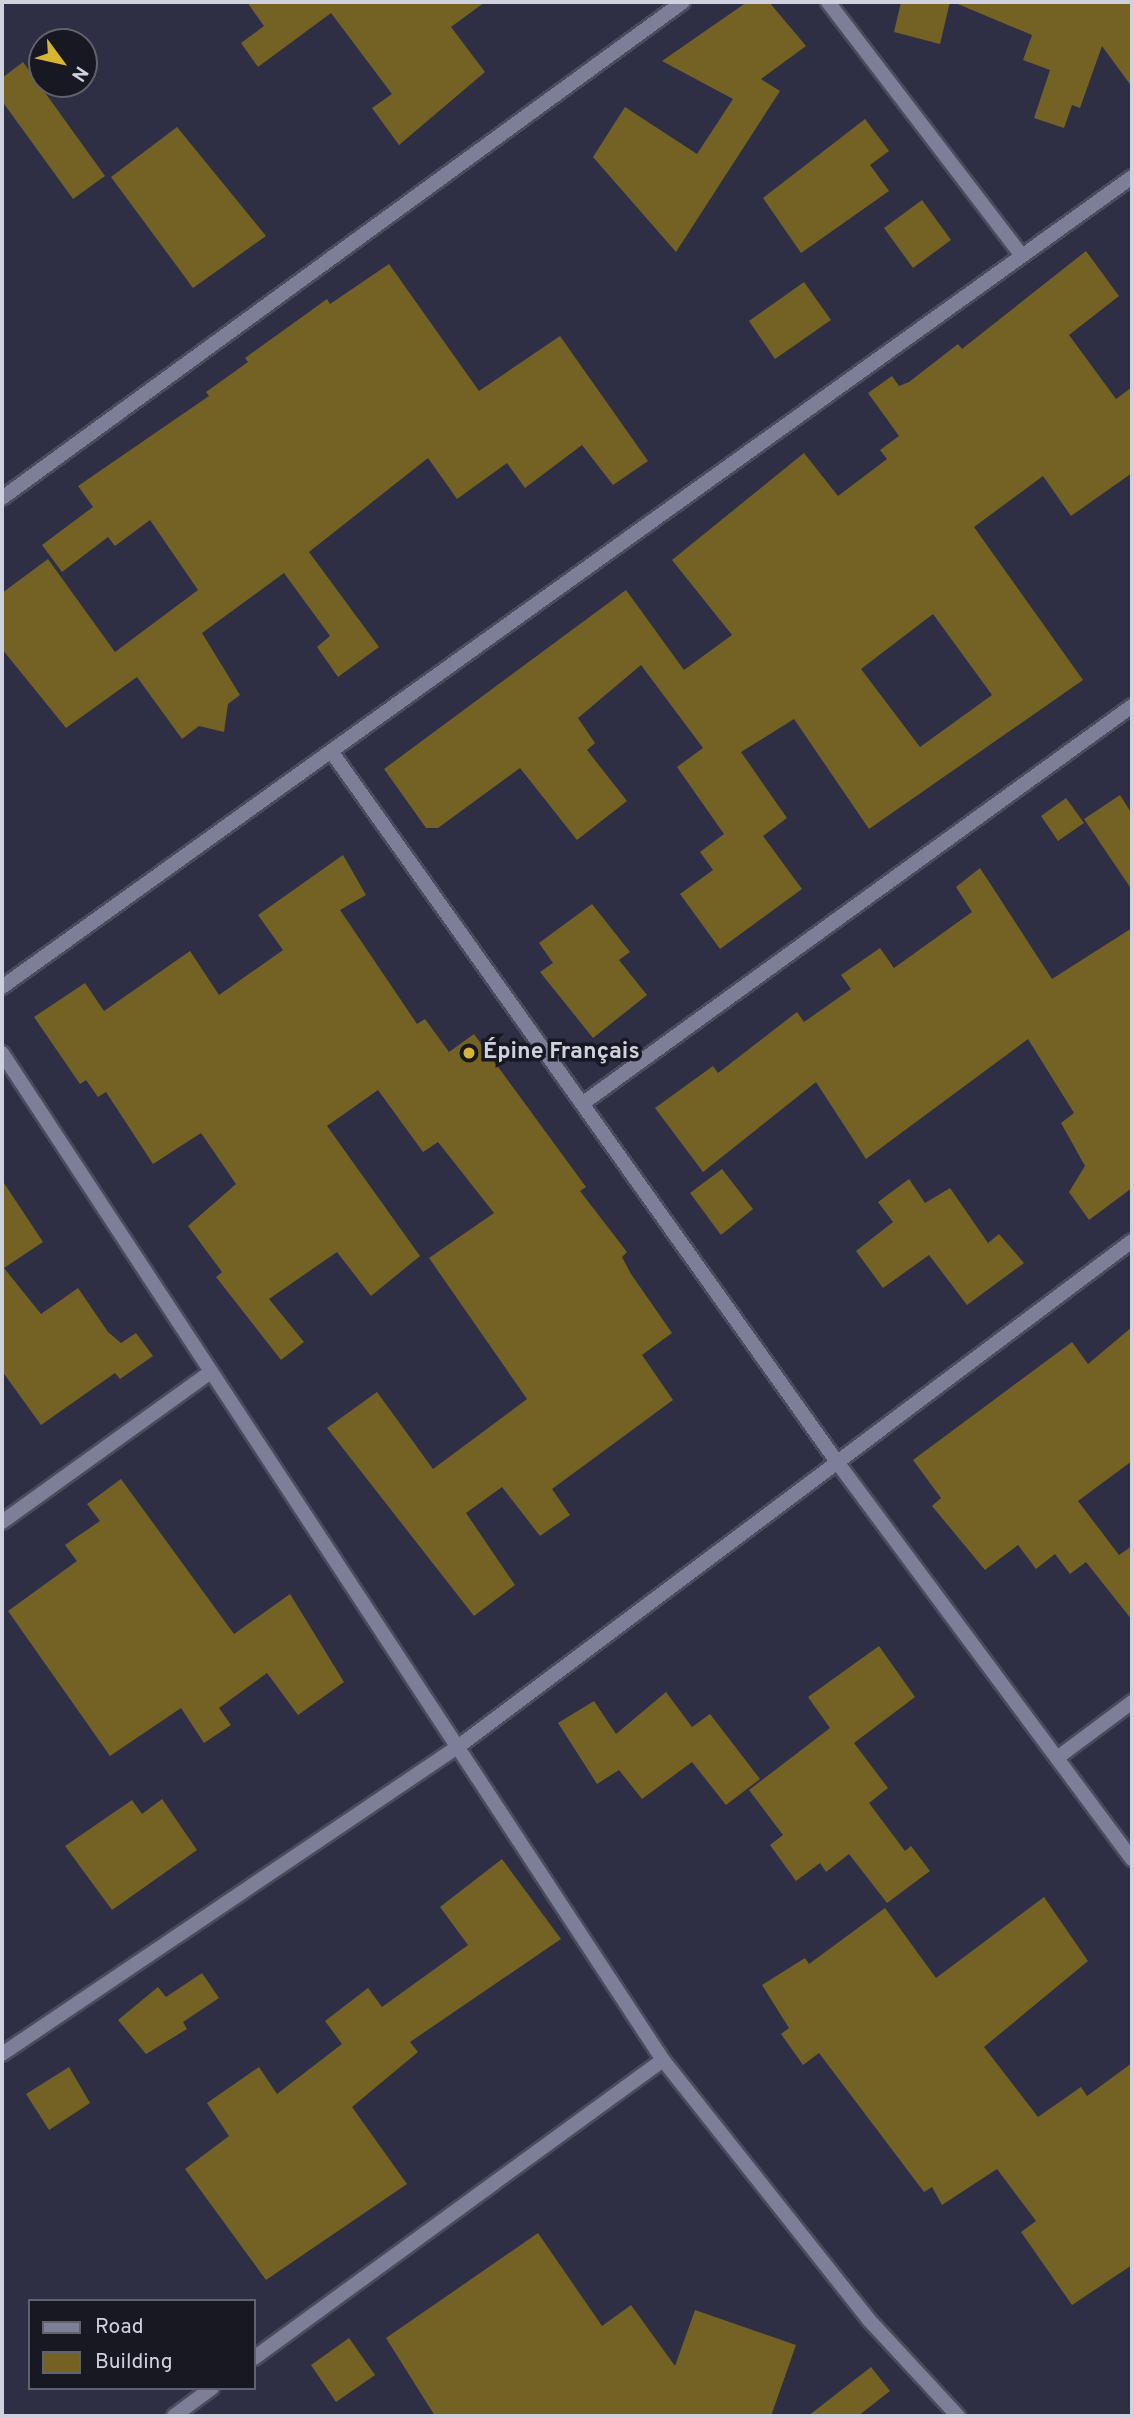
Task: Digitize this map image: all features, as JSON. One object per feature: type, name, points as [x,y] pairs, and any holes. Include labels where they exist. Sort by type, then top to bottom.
[{"type":"street","points":[[2,498],[683,2]]},
{"type":"street","points":[[828,2],[1021,254]]},
{"type":"street","points":[[2,987],[333,754],[1021,254],[1132,177]]},
{"type":"street","points":[[586,1101],[1132,706]]},
{"type":"street","points":[[333,754],[586,1101],[840,1466],[1132,1859]]},
{"type":"street","points":[[2,1053],[663,2060],[869,2320],[958,2416]]},
{"type":"street","points":[[2,2054],[459,1746],[840,1466],[1132,1241]]},
{"type":"street","points":[[2,1522],[211,1372]]},
{"type":"street","points":[[1057,1758],[1132,1702]]},
{"type":"street","points":[[256,2357],[663,2060]]},
{"type":"street","points":[[174,2416],[209,2390]]},
{"type":"building","points":[[247,2],[485,2],[451,27],[485,72],[399,145],[372,108],[392,94],[331,13],[258,67],[241,43],[264,26]]},
{"type":"building","points":[[747,2],[769,2],[806,46],[761,79],[780,91],[676,252],[593,157],[625,107],[697,154],[733,99],[662,61]]},
{"type":"building","points":[[901,2],[950,2],[940,44],[894,32]]},
{"type":"building","points":[[953,2],[1132,2],[1132,87],[1102,46],[1080,108],[1072,105],[1064,128],[1034,118],[1050,70],[1023,60],[1032,35]]},
{"type":"building","points":[[23,62],[28,69],[28,98],[49,98],[105,176],[73,199],[2,101],[2,78]]},
{"type":"building","points":[[865,119],[889,151],[870,165],[889,191],[801,253],[763,198]]},
{"type":"building","points":[[177,127],[266,236],[193,288],[111,177]]},
{"type":"building","points":[[922,200],[951,240],[913,268],[884,228]]},
{"type":"building","points":[[1086,251],[1119,296],[1069,335],[1116,399],[1132,387],[1132,473],[1071,516],[1043,476],[974,527],[1083,680],[869,829],[794,719],[741,752],[787,818],[763,836],[802,889],[720,949],[680,894],[713,870],[700,852],[724,834],[677,767],[703,748],[641,665],[578,718],[595,743],[587,750],[627,801],[577,840],[520,768],[438,828],[426,828],[384,769],[626,590],[684,670],[732,635],[672,560],[804,453],[838,496],[887,459],[880,450],[899,436],[868,393],[892,376],[899,386],[909,382],[958,344],[962,349]],"holes":[[[933,614],[992,695],[920,747],[861,669]]]},
{"type":"building","points":[[389,264],[479,391],[560,336],[648,461],[613,485],[582,445],[525,488],[507,463],[457,499],[428,458],[309,552],[379,647],[338,677],[317,647],[330,636],[284,573],[202,633],[240,695],[228,704],[224,732],[199,726],[182,739],[137,677],[66,728],[2,649],[2,593],[48,559],[115,652],[198,590],[150,520],[115,546],[108,537],[62,572],[42,545],[93,507],[78,486],[209,396],[206,392],[248,362],[245,358],[327,299],[330,304]]},
{"type":"building","points":[[804,282],[831,320],[775,359],[749,321]]},
{"type":"building","points":[[1120,795],[1132,814],[1132,890],[1084,819]]},
{"type":"building","points":[[1066,798],[1084,823],[1058,841],[1041,816]]},
{"type":"building","points":[[343,855],[366,895],[340,910],[417,1024],[425,1019],[449,1052],[474,1034],[586,1187],[580,1191],[627,1252],[622,1257],[631,1274],[672,1333],[642,1355],[673,1400],[552,1489],[570,1515],[540,1536],[502,1487],[466,1513],[515,1585],[474,1616],[327,1428],[377,1392],[433,1469],[527,1399],[429,1258],[494,1213],[438,1142],[423,1152],[378,1090],[327,1126],[420,1256],[371,1296],[337,1252],[269,1299],[304,1342],[281,1360],[216,1277],[222,1272],[188,1226],[236,1184],[201,1133],[153,1164],[106,1092],[98,1097],[86,1080],[80,1084],[34,1017],[85,983],[104,1011],[190,951],[219,995],[283,950],[258,915]]},
{"type":"building","points":[[980,868],[1052,979],[1132,928],[1132,1188],[1089,1220],[1069,1192],[1085,1166],[1061,1123],[1074,1113],[1028,1039],[866,1159],[816,1082],[703,1172],[655,1108],[713,1066],[718,1073],[797,1012],[804,1022],[851,989],[841,975],[880,948],[894,968],[972,912],[956,887]]},
{"type":"building","points":[[592,904],[630,952],[619,960],[647,995],[593,1038],[540,972],[553,963],[539,943]]},
{"type":"building","points":[[722,1169],[753,1209],[721,1235],[690,1193]]},
{"type":"building","points":[[909,1179],[925,1203],[950,1188],[988,1243],[999,1234],[1024,1263],[967,1305],[929,1255],[883,1288],[856,1251],[893,1222],[878,1202]]},
{"type":"building","points":[[2,1180],[43,1242],[4,1268],[41,1314],[78,1288],[108,1332],[121,1343],[136,1333],[153,1356],[120,1379],[115,1373],[41,1425],[2,1371]]},
{"type":"building","points":[[1132,1327],[1132,1461],[1078,1501],[1119,1555],[1132,1546],[1132,1620],[1086,1562],[1070,1574],[1055,1554],[1036,1569],[1018,1545],[985,1570],[932,1506],[941,1498],[913,1460],[1072,1342],[1088,1364]]},
{"type":"building","points":[[121,1479],[234,1634],[290,1594],[344,1682],[298,1715],[267,1673],[219,1708],[231,1725],[204,1743],[181,1708],[110,1756],[8,1611],[77,1561],[65,1545],[100,1521],[87,1504]]},
{"type":"building","points":[[879,1646],[915,1697],[854,1743],[888,1788],[869,1803],[905,1851],[911,1846],[930,1871],[887,1903],[849,1854],[826,1872],[820,1863],[796,1881],[770,1845],[783,1835],[749,1790],[830,1728],[808,1697]]},
{"type":"building","points":[[666,1692],[692,1727],[710,1714],[760,1779],[726,1805],[692,1762],[642,1799],[619,1770],[597,1784],[558,1723],[594,1701],[616,1734]]},
{"type":"building","points":[[162,1799],[197,1850],[112,1910],[65,1846],[132,1800],[142,1814]]},
{"type":"building","points":[[502,1859],[561,1939],[410,2042],[418,2052],[352,2107],[407,2184],[266,2280],[185,2169],[229,2136],[207,2103],[259,2067],[277,2094],[342,2044],[325,2021],[368,1988],[382,2007],[468,1945],[440,1907]]},
{"type":"building","points":[[1044,1897],[1088,1961],[984,2047],[1038,2117],[1081,2087],[1087,2096],[1132,2063],[1132,2265],[1072,2305],[1021,2232],[1036,2221],[997,2169],[942,2205],[932,2187],[924,2192],[819,2053],[803,2065],[781,2034],[789,2028],[762,1985],[805,1958],[809,1964],[885,1908],[936,1978]]},
{"type":"building","points":[[202,1973],[219,1998],[183,2022],[187,2029],[146,2054],[118,2020],[158,1987],[166,1997]]},
{"type":"building","points":[[69,2067],[90,2103],[49,2130],[26,2094]]},
{"type":"building","points":[[538,2233],[602,2326],[631,2305],[675,2366],[695,2310],[796,2345],[771,2416],[435,2416],[386,2338]]},
{"type":"building","points":[[349,2338],[375,2375],[336,2402],[311,2365]]},
{"type":"building","points":[[871,2367],[890,2391],[858,2416],[808,2416]]},
{"type":"place","name":"Épine Français","points":[[469,1053]]}]
